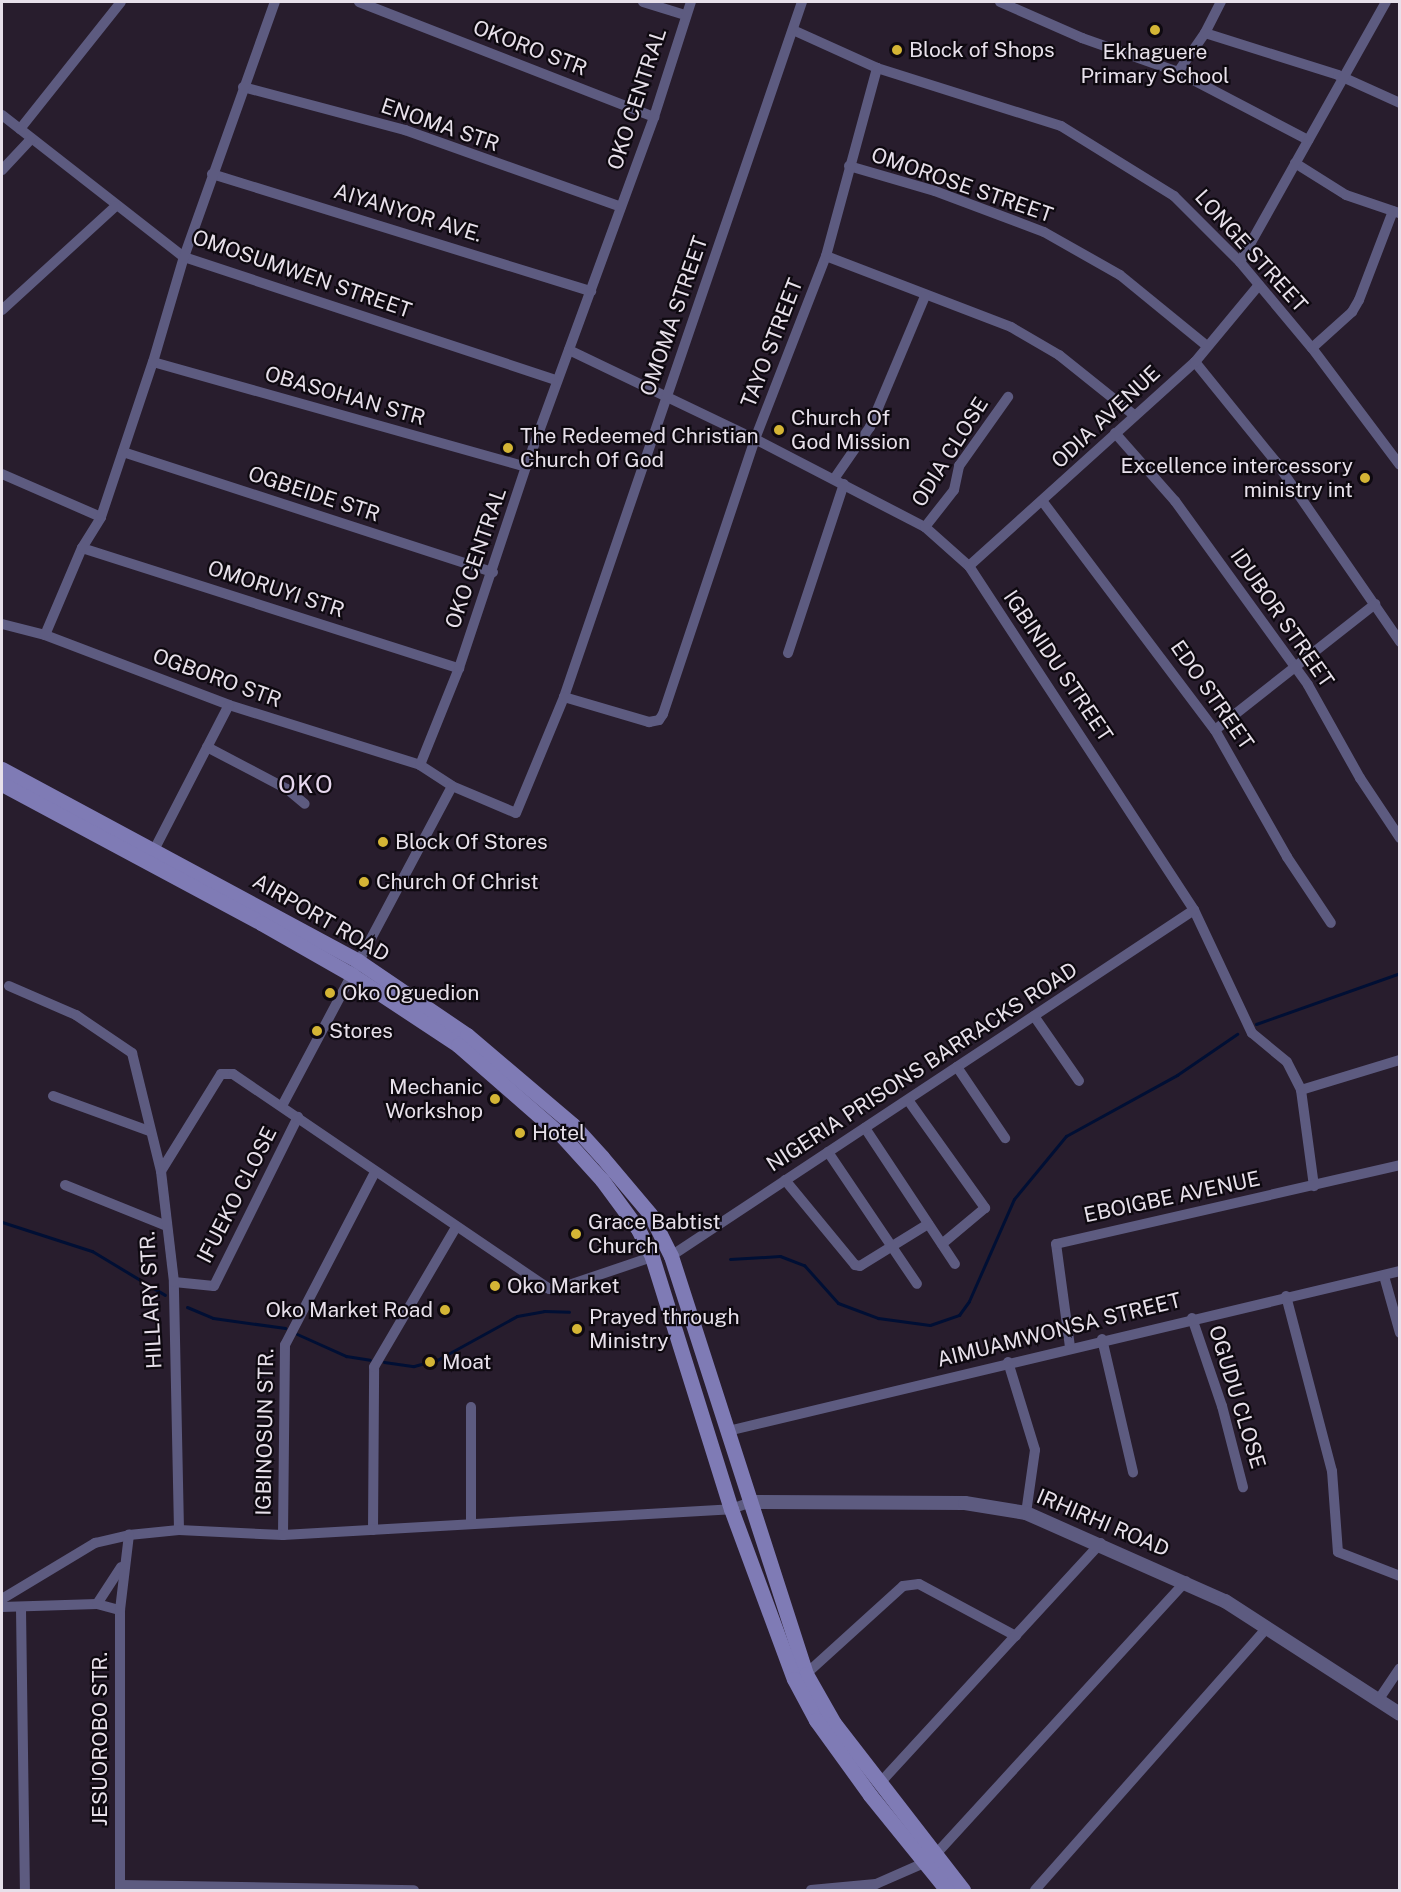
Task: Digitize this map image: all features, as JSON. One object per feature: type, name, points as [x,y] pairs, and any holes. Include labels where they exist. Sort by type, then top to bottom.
[{"type":"main road","name":"AIRPORT ROAD","points":[[2,769],[153,852],[206,876],[467,1035],[573,1125],[650,1214],[671,1256],[806,1674],[834,1723],[880,1783],[930,1858]]},
{"type":"main road","name":"AIRPORT ROAD","points":[[2,784],[355,968],[458,1045],[563,1137],[602,1180],[638,1229],[652,1257],[731,1509],[794,1679],[816,1720],[930,1858]]},
{"type":"main road","points":[[930,1858],[946,1890]]},
{"type":"main road","points":[[930,1858],[963,1890]]},
{"type":"street","points":[[20,129],[121,2]]},
{"type":"street","points":[[45,635],[82,548],[101,517],[153,362],[183,257],[274,2]]},
{"type":"street","name":"OKORO STR","points":[[359,2],[654,117]]},
{"type":"street","points":[[643,2],[685,15]]},
{"type":"street","name":"OKO CENTRAL","points":[[420,765],[459,668],[493,572],[526,467],[654,117],[691,2]]},
{"type":"street","name":"OMOMA STREET","points":[[452,786],[516,813],[564,697],[802,2]]},
{"type":"street","points":[[1000,2],[1082,38],[1178,72],[1308,140]]},
{"type":"street","points":[[1178,72],[1206,33],[1221,2]]},
{"type":"street","points":[[1240,262],[1386,2]]},
{"type":"street","name":"LONGE STREET","points":[[793,30],[877,68],[1060,126],[1174,196],[1240,262],[1312,348],[1400,465]]},
{"type":"street","points":[[1206,33],[1342,79],[1400,103]]},
{"type":"street","name":"TAYO STREET","points":[[564,697],[648,722],[659,720],[663,714],[755,439],[826,256],[877,68]]},
{"type":"street","name":"ENOMA STR","points":[[243,87],[405,130],[621,207]]},
{"type":"street","name":"OMOSUMWEN STREET","points":[[2,115],[183,257],[557,380]]},
{"type":"street","points":[[2,170],[31,139]]},
{"type":"street","points":[[1295,163],[1346,195],[1396,212],[1352,312],[1312,348]]},
{"type":"street","name":"OMOROSE STREET","points":[[849,166],[935,191],[1044,232],[1120,275],[1207,346]]},
{"type":"street","name":"AIYANYOR AVE.","points":[[212,174],[591,291]]},
{"type":"street","points":[[2,310],[116,206]]},
{"type":"street","points":[[826,256],[925,296],[1011,327],[1059,355],[1134,415]]},
{"type":"street","name":"ODIA AVENUE","points":[[969,566],[1043,502],[1134,415],[1195,362],[1259,285]]},
{"type":"street","points":[[788,653],[839,482],[870,427],[925,296]]},
{"type":"street","name":"IGBINIDU STREET","points":[[569,350],[755,439],[925,527],[969,566],[1194,910],[1252,1033],[1287,1062],[1301,1090],[1314,1186]]},
{"type":"street","name":"OBASOHAN STR","points":[[153,362],[526,467]]},
{"type":"street","points":[[1195,362],[1276,462],[1400,642]]},
{"type":"street","name":"ODIA CLOSE","points":[[925,527],[954,490],[959,466],[1008,397]]},
{"type":"street","name":"IDUBOR STREET","points":[[1115,433],[1175,501],[1295,666],[1400,838]]},
{"type":"street","name":"OGBEIDE STR","points":[[123,452],[493,572]]},
{"type":"street","points":[[2,474],[101,517]]},
{"type":"street","name":"EDO STREET","points":[[1043,502],[1215,730],[1287,857],[1331,923]]},
{"type":"street","name":"OMORUYI STR","points":[[82,548],[459,668]]},
{"type":"street","points":[[1215,730],[1375,604]]},
{"type":"street","name":"OGBORO STR","points":[[2,624],[45,635],[229,705],[420,765]]},
{"type":"street","points":[[153,852],[229,705]]},
{"type":"street","points":[[207,747],[286,789],[305,804]]},
{"type":"street","points":[[282,1106],[452,786],[420,765]]},
{"type":"street","name":"NIGERIA PRISONS BARRACKS ROAD","points":[[671,1256],[1194,910]]},
{"type":"street","name":"HILLARY STR.","points":[[9,986],[76,1015],[132,1053],[149,1131],[161,1172],[174,1282],[179,1530]]},
{"type":"street","points":[[1034,1016],[1079,1081]]},
{"type":"street","points":[[1301,1090],[1400,1060]]},
{"type":"street","points":[[957,1067],[1005,1138]]},
{"type":"street","points":[[161,1172],[214,1083],[221,1074],[233,1074],[549,1289],[557,1289],[652,1257]]},
{"type":"street","points":[[53,1096],[149,1131]]},
{"type":"street","points":[[908,1100],[985,1208],[942,1244]]},
{"type":"street","name":"IFUEKO CLOSE","points":[[174,1282],[214,1286],[298,1117]]},
{"type":"street","points":[[865,1128],[955,1264]]},
{"type":"street","points":[[828,1152],[917,1284]]},
{"type":"street","name":"EBOIGBE AVENUE","points":[[1070,1347],[1056,1244],[1400,1165]]},
{"type":"street","name":"IGBINOSUN STR.","points":[[283,1535],[285,1345],[375,1172]]},
{"type":"street","points":[[785,1180],[855,1265],[860,1266],[928,1224]]},
{"type":"street","points":[[65,1185],[167,1226]]},
{"type":"street","points":[[374,1530],[374,1368],[456,1227]]},
{"type":"street","name":"AIMUAMWONSA STREET","points":[[728,1431],[1101,1339],[1400,1271]]},
{"type":"street","points":[[1384,1276],[1400,1333]]},
{"type":"street","points":[[1287,1296],[1332,1471],[1338,1552],[1400,1576]]},
{"type":"street","name":"OGUDU CLOSE","points":[[1192,1318],[1222,1406],[1243,1487]]},
{"type":"street","points":[[1101,1339],[1133,1472]]},
{"type":"street","points":[[1008,1362],[1035,1450],[1026,1513]]},
{"type":"street","points":[[471,1407],[471,1524]]},
{"type":"street","points":[[2,1599],[95,1543],[129,1535],[179,1530],[283,1535],[731,1509],[751,1502]]},
{"type":"street","name":"IRHIRHI ROAD","points":[[751,1502],[965,1503],[1026,1513],[1186,1581],[1268,1628],[1400,1714]]},
{"type":"street","points":[[97,1604],[123,1565],[129,1535]]},
{"type":"street","points":[[880,1783],[1101,1543]]},
{"type":"street","name":"JESUOROBO STR.","points":[[120,1888],[120,1610],[123,1565]]},
{"type":"street","points":[[810,1890],[876,1884],[930,1858],[1186,1581]]},
{"type":"street","points":[[806,1674],[903,1587],[919,1584],[1017,1636]]},
{"type":"street","points":[[2,1607],[21,1609],[97,1604],[120,1610]]},
{"type":"street","points":[[21,1609],[25,1890]]},
{"type":"street","points":[[1035,1890],[1268,1628]]},
{"type":"street","points":[[1379,1699],[1400,1668]]},
{"type":"street","points":[[120,1888],[414,1890]]},
{"type":"waterway","points":[[1256,1024],[1400,973]]},
{"type":"waterway","points":[[730,1259],[780,1256],[804,1265],[838,1303],[878,1318],[930,1325],[959,1315],[969,1301],[1014,1199],[1066,1136],[1177,1075],[1237,1034]]},
{"type":"waterway","points":[[2,1222],[92,1251],[165,1295]]},
{"type":"waterway","points":[[187,1307],[213,1318],[285,1328]]},
{"type":"waterway","points":[[384,1362],[414,1366],[437,1360],[517,1316],[544,1311],[569,1312]]},
{"type":"waterway","points":[[297,1334],[346,1356],[370,1360]]},
{"type":"place","name":"Ekhaguere Primary School","points":[[1155,30]]},
{"type":"place","name":"Block of Shops","points":[[897,50]]},
{"type":"place","name":"Church Of God Mission","points":[[779,430]]},
{"type":"place","name":"The Redeemed Christian Church Of God","points":[[508,448]]},
{"type":"place","name":"Excellence intercessory ministry int","points":[[1365,478]]},
{"type":"place","name":"Block Of Stores","points":[[383,842]]},
{"type":"place","name":"Church Of Christ","points":[[364,882]]},
{"type":"place","name":"Oko Oguedion","points":[[330,993]]},
{"type":"place","name":"Stores","points":[[317,1031]]},
{"type":"place","name":"Mechanic Workshop","points":[[495,1099]]},
{"type":"place","name":"Hotel","points":[[520,1133]]},
{"type":"place","name":"Grace Babtist Church","points":[[576,1234]]},
{"type":"place","name":"Oko Market","points":[[495,1286]]},
{"type":"place","name":"Oko Market Road","points":[[445,1310]]},
{"type":"place","name":"Prayed through Ministry","points":[[577,1329]]},
{"type":"place","name":"Moat","points":[[430,1362]]},
{"type":"district","name":"OKO","points":[[306,785]]}]
